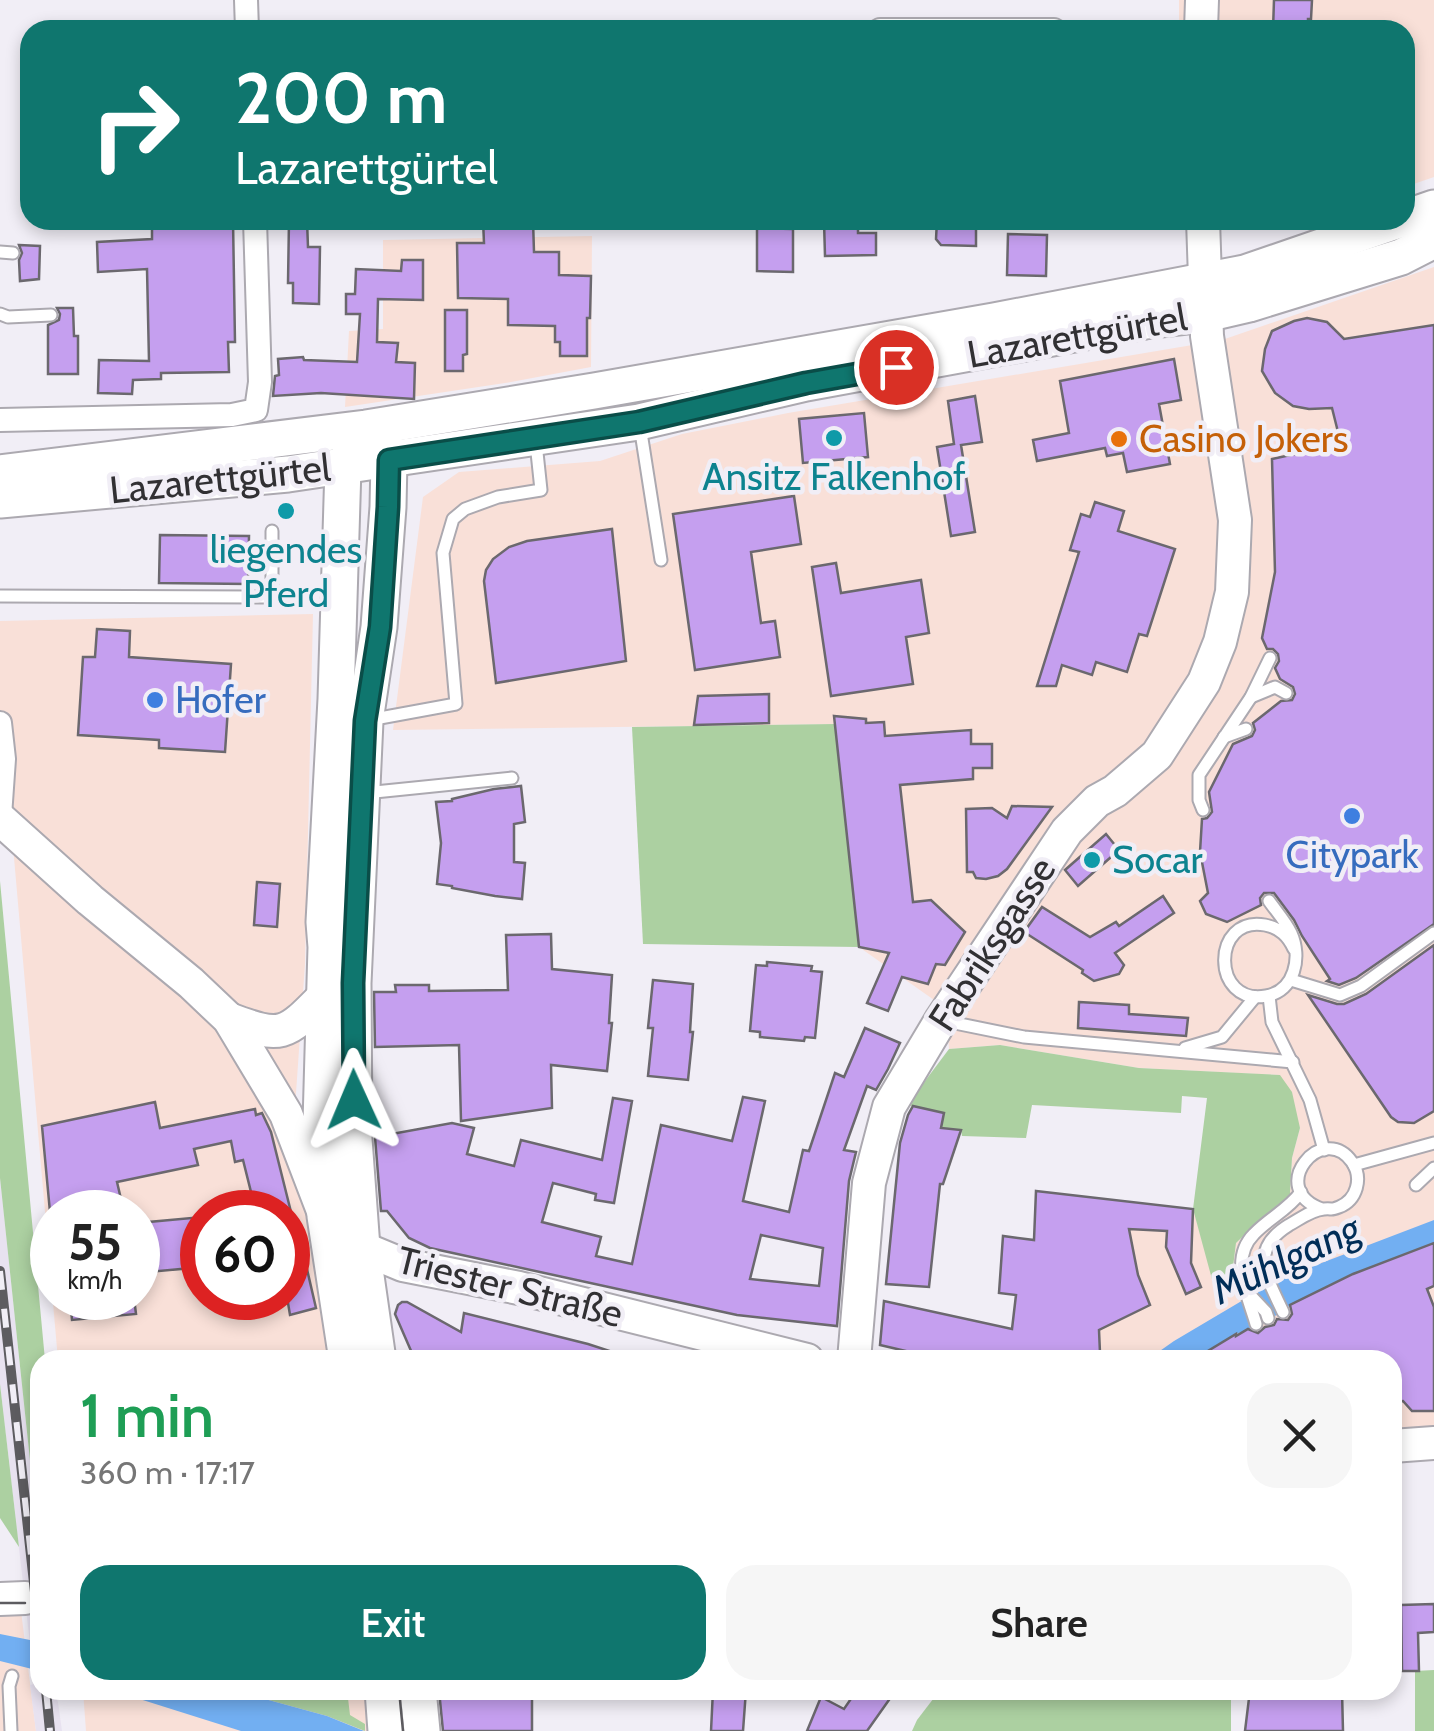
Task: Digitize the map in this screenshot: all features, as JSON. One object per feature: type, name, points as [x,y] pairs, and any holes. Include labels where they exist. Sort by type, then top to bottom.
[{"type":"main road","name":"Lazarettgürtel","points":[[0,500],[344,468],[639,422],[806,383],[1145,321],[1205,298],[1245,274],[1371,230]]},
{"type":"main road","name":"Lazarettgürtel","points":[[0,473],[366,428],[994,321],[1205,298],[1249,304],[1401,257],[1434,240]]},
{"type":"main road","points":[[345,1350],[325,1216],[324,922],[344,468],[366,428],[382,441],[389,460],[380,627],[365,721],[353,983],[354,1140],[362,1248],[377,1350]]},
{"type":"main road","points":[[384,1700],[386,1731]]},
{"type":"main road","points":[[419,1700],[422,1731]]},
{"type":"street","points":[[0,420],[232,415],[256,410],[260,382],[255,230]]},
{"type":"street","name":"Fabriksgasse","points":[[855,1350],[869,1183],[889,1107],[941,1020],[1067,831],[1097,801],[1157,755],[1204,682],[1220,642],[1232,592],[1235,520],[1205,298],[1203,230]]},
{"type":"street","points":[[0,723],[4,758],[0,818]]},
{"type":"street","name":"Triester Straße","points":[[0,818],[228,1019],[286,1114],[325,1216],[362,1248],[403,1266],[500,1284],[767,1350]]},
{"type":"street","points":[[228,1019],[278,1032],[298,1023],[324,996]]},
{"type":"street","points":[[1402,1446],[1434,1444]]},
{"type":"lane","points":[[0,314],[50,315]]},
{"type":"lane","points":[[639,422],[661,560]]},
{"type":"lane","points":[[365,721],[456,704],[443,553],[453,519],[498,497],[540,490],[536,437]]},
{"type":"lane","points":[[0,596],[272,596],[272,532]]},
{"type":"lane","points":[[1203,810],[1198,800],[1199,775],[1251,698],[1270,658]]},
{"type":"lane","points":[[1251,698],[1276,687],[1286,693]]},
{"type":"lane","points":[[1224,737],[1246,729]]},
{"type":"lane","points":[[361,793],[512,778]]},
{"type":"lane","points":[[1178,1050],[1222,1037],[1262,996],[1277,992],[1291,980],[1296,959],[1292,934],[1268,900]]},
{"type":"lane","points":[[1250,910],[1256,924]]},
{"type":"lane","points":[[1262,996],[1236,988],[1224,970],[1228,943],[1241,929],[1256,924],[1282,932],[1294,949]]},
{"type":"lane","points":[[1291,980],[1340,996],[1362,986],[1434,934]]},
{"type":"lane","points":[[1262,996],[1310,1100],[1324,1150]]},
{"type":"lane","points":[[941,1020],[1024,1036],[1292,1062]]},
{"type":"lane","points":[[1354,1166],[1434,1143]]},
{"type":"lane","points":[[1283,1312],[1264,1261],[1266,1246],[1276,1233],[1308,1214],[1334,1209],[1350,1200],[1358,1183],[1354,1166],[1342,1153],[1324,1150],[1309,1156],[1298,1176],[1301,1192],[1322,1209]]},
{"type":"lane","points":[[1416,1184],[1434,1168]]},
{"type":"lane","points":[[1262,1321],[1266,1312],[1246,1291],[1241,1269],[1244,1250],[1252,1236],[1290,1207],[1301,1192]]},
{"type":"lane","points":[[7,1682],[11,1731]]},
{"type":"lane","points":[[395,1700],[398,1731]]},
{"type":"shaded area","points":[[1179,0],[1434,0],[1434,177],[1415,184],[1415,20],[1179,20]]},
{"type":"shaded area","points":[[592,236],[591,367],[345,407],[349,331],[383,329],[383,240]]},
{"type":"shaded area","points":[[1434,267],[1434,1443],[1402,1445],[1402,1350],[1095,1350],[1073,1195],[1193,1209],[1217,1293],[1236,1280],[1236,1243],[1290,1194],[1292,1158],[1300,1128],[1279,1075],[1139,1068],[1000,1045],[949,1049],[946,1006],[859,947],[835,724],[393,730],[423,497],[459,472],[600,461],[682,434],[788,413],[1222,340]]},
{"type":"shaded area","points":[[313,614],[305,964],[293,1136],[304,1190],[180,1190],[180,1320],[310,1320],[310,1217],[338,1350],[57,1350],[55,1320],[160,1320],[160,1190],[43,1190],[10,812],[0,802],[0,621]]},
{"type":"shaded area","points":[[0,1178],[30,1460],[30,1649],[0,1384]]},
{"type":"shaded area","points":[[19,1595],[36,1731],[0,1731],[0,1596]]},
{"type":"shaded area","points":[[32,1700],[57,1700],[62,1731],[36,1731]]},
{"type":"shaded area","points":[[84,1700],[376,1700],[378,1731],[86,1731]]},
{"type":"green space","points":[[835,724],[859,947],[643,944],[632,727]]},
{"type":"green space","points":[[0,881],[30,1200],[30,1320],[41,1320],[44,1350],[30,1350],[30,1460],[0,1178]]},
{"type":"green space","points":[[1000,1045],[1139,1068],[1280,1075],[1292,1092],[1300,1128],[1292,1158],[1290,1194],[1236,1243],[1236,1280],[1216,1294],[1193,1209],[1207,1098],[1182,1096],[1181,1113],[1032,1105],[1026,1138],[962,1136],[961,1130],[941,1128],[943,1113],[907,1105],[949,1049]]},
{"type":"green space","points":[[0,1384],[19,1547],[0,1518]]},
{"type":"green space","points":[[1434,1670],[1434,1731],[1415,1731],[1415,1671]]},
{"type":"green space","points":[[269,1700],[348,1700],[350,1715],[365,1724],[365,1731]]},
{"type":"green space","points":[[932,1700],[1231,1700],[1231,1731],[912,1731]]},
{"type":"water","name":"Mühlgang","points":[[1434,1220],[1434,1243],[1353,1274],[1209,1350],[1161,1350],[1277,1280]]},
{"type":"water","points":[[0,1634],[30,1640],[30,1668],[0,1661]]},
{"type":"water","points":[[143,1700],[269,1700],[364,1731],[241,1731]]},
{"type":"building","points":[[1274,0],[1312,0],[1311,19],[1273,20]]},
{"type":"building","points":[[152,230],[233,230],[235,342],[228,342],[229,372],[161,373],[161,379],[133,380],[132,394],[98,393],[99,360],[149,361],[147,269],[98,272],[97,242],[152,239]]},
{"type":"building","points":[[289,230],[307,230],[308,247],[320,247],[319,304],[293,303],[293,283],[288,283]]},
{"type":"building","points":[[483,230],[533,230],[534,252],[559,252],[559,275],[591,276],[587,356],[560,356],[555,326],[508,325],[508,299],[458,298],[457,243],[484,243]]},
{"type":"building","points":[[757,230],[793,230],[793,272],[757,271]]},
{"type":"building","points":[[824,230],[876,233],[876,255],[825,256]]},
{"type":"building","points":[[936,230],[976,230],[976,246],[941,245],[936,239]]},
{"type":"building","points":[[1008,234],[1047,235],[1046,276],[1007,275]]},
{"type":"building","points":[[19,245],[40,246],[39,279],[20,281]]},
{"type":"building","points":[[402,260],[423,260],[423,300],[378,299],[377,342],[398,343],[396,362],[415,363],[414,399],[321,393],[273,396],[275,376],[279,375],[278,359],[357,362],[360,314],[346,314],[346,294],[355,294],[356,269],[401,271]]},
{"type":"building","points":[[57,308],[73,308],[78,374],[48,374],[48,325],[59,320]]},
{"type":"building","points":[[445,310],[467,310],[463,371],[445,371]]},
{"type":"building","points":[[1307,318],[1327,322],[1344,339],[1434,325],[1434,924],[1356,978],[1339,985],[1327,981],[1330,979],[1274,893],[1264,893],[1261,905],[1227,922],[1206,914],[1200,901],[1208,893],[1200,852],[1202,819],[1212,812],[1209,792],[1233,744],[1252,736],[1253,723],[1281,701],[1292,700],[1295,694],[1275,668],[1278,654],[1267,649],[1262,638],[1275,572],[1272,459],[1341,444],[1332,408],[1293,406],[1275,393],[1262,371],[1272,331]]},
{"type":"building","points":[[1174,359],[1181,400],[1159,404],[1170,464],[1127,472],[1123,453],[1107,456],[1105,448],[1037,461],[1033,440],[1069,433],[1060,381]]},
{"type":"building","points":[[975,396],[982,442],[961,445],[975,532],[951,536],[937,447],[954,444],[948,401]]},
{"type":"building","name":"Ansitz Falkenhof","points":[[864,413],[868,457],[803,463],[799,419]]},
{"type":"building","points":[[794,496],[801,544],[751,552],[761,623],[775,621],[780,657],[695,670],[673,514]]},
{"type":"building","points":[[1095,502],[1124,511],[1118,531],[1175,549],[1147,636],[1139,634],[1127,672],[1096,662],[1092,675],[1062,665],[1056,686],[1037,686],[1079,552],[1070,550],[1081,514],[1090,517]]},
{"type":"building","points":[[612,529],[626,661],[496,683],[484,581],[493,559],[509,547],[527,541]]},
{"type":"building","points":[[160,535],[249,536],[248,584],[159,583]]},
{"type":"building","points":[[836,563],[841,593],[921,580],[929,633],[906,637],[913,684],[831,696],[812,567]]},
{"type":"building","name":"Hofer","points":[[97,629],[130,631],[129,657],[231,664],[225,752],[159,748],[159,740],[78,735],[83,657],[95,657]]},
{"type":"building","points":[[769,694],[769,723],[694,725],[698,696]]},
{"type":"building","points":[[834,716],[866,719],[866,723],[884,722],[885,736],[971,730],[971,744],[992,744],[992,768],[973,768],[973,779],[900,785],[913,902],[931,900],[965,932],[945,965],[936,964],[928,984],[902,977],[888,1011],[867,1003],[889,953],[859,947]]},
{"type":"building","points":[[521,786],[525,822],[514,824],[514,862],[525,863],[522,899],[437,884],[441,843],[436,802]]},
{"type":"building","points":[[1012,806],[1052,807],[1007,869],[998,876],[976,878],[973,872],[967,872],[966,809],[992,808],[1007,818]]},
{"type":"building","name":"Socar","points":[[1106,834],[1119,850],[1078,886],[1065,870]]},
{"type":"building","points":[[257,882],[280,884],[277,927],[254,925]]},
{"type":"building","points":[[1163,896],[1174,913],[1115,953],[1124,965],[1119,974],[1094,981],[1024,932],[1042,907],[1090,937],[1116,922],[1119,926]]},
{"type":"building","points":[[551,934],[552,969],[612,975],[607,1071],[551,1065],[552,1108],[461,1121],[459,1045],[375,1047],[374,992],[396,992],[395,985],[429,985],[429,991],[508,990],[506,935]]},
{"type":"building","points":[[1434,945],[1434,1111],[1414,1123],[1398,1122],[1308,995],[1344,1004],[1366,994]]},
{"type":"building","points":[[767,962],[812,966],[811,971],[822,972],[815,1038],[805,1037],[804,1041],[760,1037],[760,1032],[750,1031],[756,965],[767,966]]},
{"type":"building","points":[[653,980],[693,984],[688,1080],[648,1076]]},
{"type":"building","points":[[1079,1002],[1129,1005],[1129,1014],[1188,1018],[1186,1036],[1078,1028]]},
{"type":"building","points":[[865,1028],[900,1043],[876,1090],[867,1086],[844,1150],[856,1152],[849,1181],[837,1326],[737,1315],[430,1248],[409,1238],[387,1211],[381,1211],[375,1137],[452,1123],[474,1128],[467,1154],[514,1166],[521,1140],[602,1160],[613,1098],[632,1101],[614,1203],[595,1200],[596,1194],[553,1183],[542,1222],[601,1237],[596,1256],[632,1264],[661,1125],[732,1141],[743,1097],[765,1101],[743,1201],[789,1212],[803,1150],[809,1151],[835,1073],[844,1077]],"holes":[[[761,1235],[823,1248],[819,1286],[750,1279]]]},
{"type":"building","points":[[155,1102],[160,1128],[255,1109],[256,1115],[262,1113],[271,1132],[286,1190],[250,1190],[243,1160],[235,1162],[231,1141],[194,1149],[198,1165],[117,1182],[119,1190],[48,1190],[42,1126]]},
{"type":"building","points":[[913,1106],[944,1113],[941,1128],[961,1130],[940,1184],[929,1287],[886,1284],[900,1143]]},
{"type":"building","points":[[1036,1191],[1193,1209],[1191,1263],[1201,1287],[1186,1294],[1166,1247],[1167,1231],[1129,1229],[1138,1275],[1150,1305],[1099,1330],[1100,1350],[901,1350],[880,1345],[884,1301],[1012,1329],[1016,1295],[999,1293],[1003,1236],[1034,1240]]},
{"type":"building","points":[[180,1219],[180,1269],[160,1271],[160,1221]]},
{"type":"building","points":[[1434,1243],[1434,1286],[1427,1289],[1434,1307],[1434,1411],[1412,1411],[1402,1401],[1402,1350],[1210,1350],[1248,1329],[1258,1333],[1274,1325],[1277,1319],[1288,1320],[1292,1314],[1290,1305],[1353,1274]]},
{"type":"building","points":[[310,1282],[316,1308],[310,1310]]},
{"type":"building","points":[[407,1302],[461,1332],[464,1313],[607,1350],[411,1350],[395,1314],[398,1305]]},
{"type":"building","points":[[1434,1604],[1434,1632],[1418,1633],[1419,1671],[1402,1671],[1402,1605]]},
{"type":"building","points":[[440,1700],[532,1700],[532,1731],[443,1731]]},
{"type":"building","points":[[713,1700],[745,1700],[743,1731],[711,1731]]},
{"type":"building","points":[[820,1700],[844,1709],[850,1700],[889,1700],[867,1731],[807,1731]]},
{"type":"building","points":[[1249,1700],[1342,1700],[1343,1731],[1245,1731]]},
{"type":"tram line","points":[[0,1603],[25,1603]]},
{"type":"tram line","points":[[400,1700],[403,1731]]},
{"type":"railway","points":[[0,1271],[30,1546]]},
{"type":"railway","points":[[47,1700],[50,1731]]},
{"type":"place","name":"Ansitz Falkenhof","points":[[834,438]]},
{"type":"place","name":"Casino Jokers","points":[[1119,439]]},
{"type":"place","name":"liegendes Pferd","points":[[286,511]]},
{"type":"place","name":"Hofer","points":[[155,700]]},
{"type":"place","name":"Citypark","points":[[1352,816]]},
{"type":"place","name":"Socar","points":[[1092,860]]},
{"type":"route","points":[[354,1100],[353,983],[365,721],[380,627],[389,460],[639,422],[806,383],[896,367]]}]
